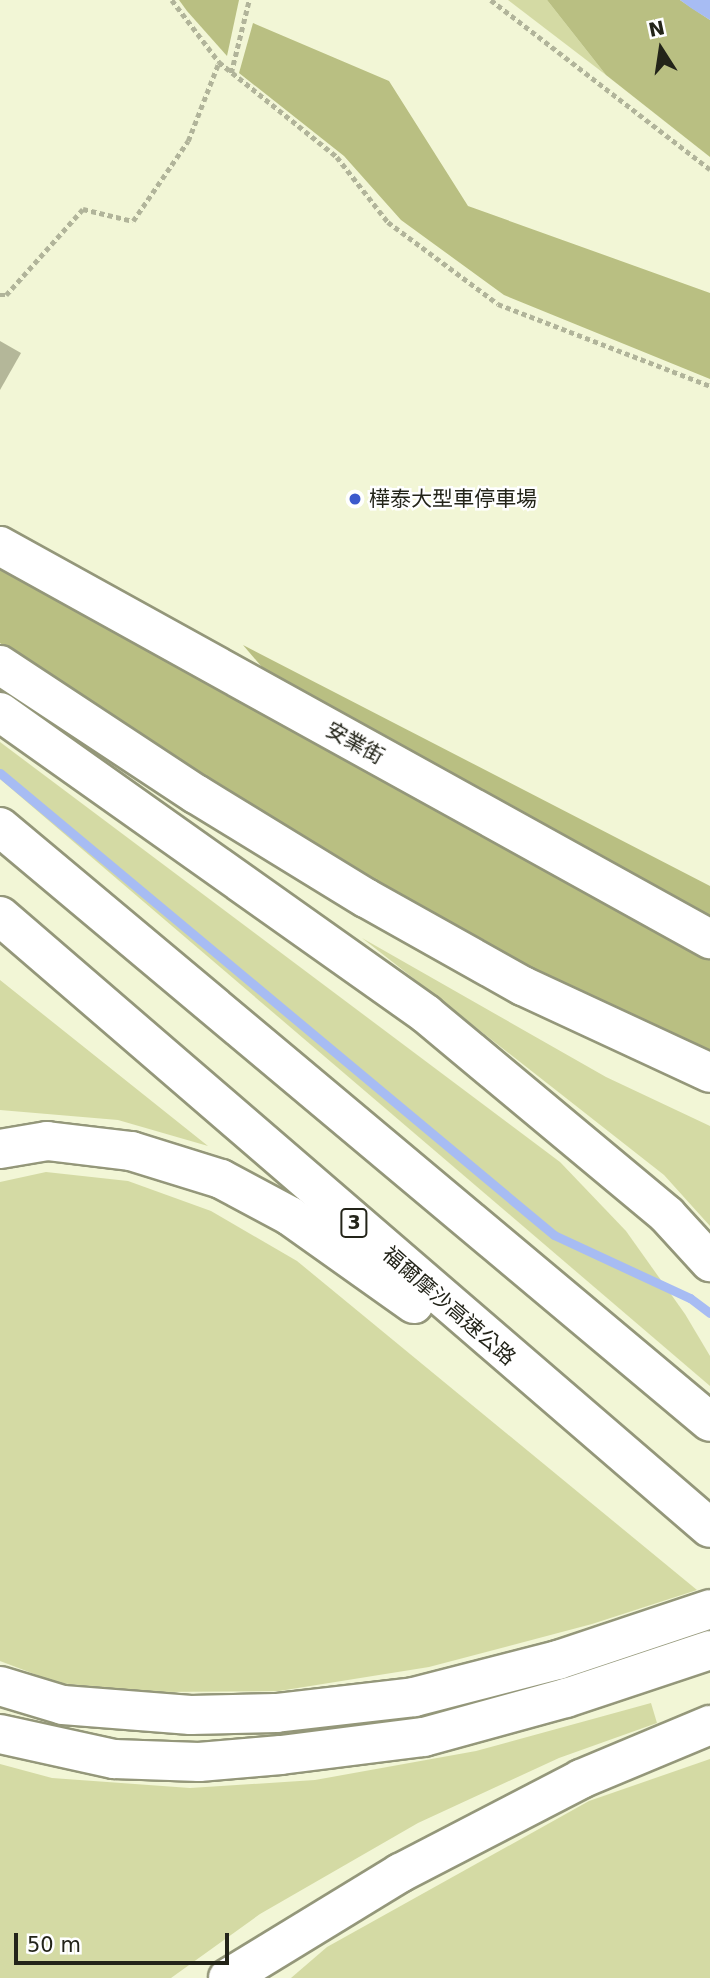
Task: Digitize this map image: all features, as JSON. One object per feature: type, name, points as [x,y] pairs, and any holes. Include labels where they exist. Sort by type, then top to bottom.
[{"type":"main road","name":"安業街","points":[[0,546],[710,939]]},
{"type":"main road","points":[[0,665],[196,794],[366,898],[523,986],[710,1073]]},
{"type":"main road","points":[[0,712],[426,1014],[667,1214],[710,1262]]},
{"type":"main road","points":[[0,827],[710,1422]]},
{"type":"main road","name":"福爾摩沙高速公路","points":[[0,916],[592,1430],[710,1528]]},
{"type":"main road","points":[[0,1149],[47,1141],[131,1151],[220,1179],[290,1216],[592,1430]]},
{"type":"main road","points":[[0,1686],[63,1705],[191,1714],[276,1713],[414,1697],[558,1660],[710,1609]]},
{"type":"main road","points":[[0,1734],[114,1759],[199,1762],[424,1737],[566,1698],[710,1650]]},
{"type":"main road","points":[[228,1978],[400,1873],[581,1779],[710,1725]]},
{"type":"path","points":[[172,0],[219,62],[337,157],[388,222],[498,304],[710,386]]},
{"type":"path","points":[[231,74],[249,0]]},
{"type":"path","points":[[491,0],[710,169]]},
{"type":"path","points":[[0,295],[6,295],[83,209],[133,221],[188,141],[219,62]]},
{"type":"green space","points":[[179,0],[239,0],[227,56],[187,11]]},
{"type":"green space","points":[[508,0],[547,0],[606,75]]},
{"type":"green space","points":[[547,0],[680,0],[710,20],[710,157],[606,75]]},
{"type":"green space","points":[[253,23],[389,81],[468,206],[710,293],[710,379],[504,295],[401,220],[344,156],[239,73]]},
{"type":"green space","points":[[0,559],[710,955],[710,1057],[535,982],[201,787],[0,643]]},
{"type":"green space","points":[[243,645],[710,886],[710,926],[279,687]]},
{"type":"green space","points":[[0,742],[560,1162],[626,1231],[685,1314],[710,1356],[710,1386],[0,779]]},
{"type":"green space","points":[[362,938],[606,1077],[710,1126],[710,1226],[664,1175]]},
{"type":"green space","points":[[0,980],[208,1146],[118,1120],[0,1110]]},
{"type":"green space","points":[[46,1172],[128,1181],[211,1211],[297,1261],[697,1590],[592,1624],[429,1667],[279,1691],[157,1692],[58,1683],[0,1661],[0,1182]]},
{"type":"green space","points":[[651,1703],[657,1723],[559,1758],[418,1823],[260,1914],[171,1978],[0,1978],[0,1764],[52,1778],[190,1788],[315,1780],[476,1751]]},
{"type":"green space","points":[[710,1759],[710,1978],[291,1978],[327,1947],[589,1801]]},
{"type":"water","points":[[680,0],[710,0],[710,20],[691,8]]},
{"type":"building","points":[[0,341],[21,353],[0,390]]},
{"type":"waterway","points":[[0,773],[554,1235],[690,1298],[710,1313]]},
{"type":"place","name":"樺泰大型車停車場","points":[[355,499]]}]
